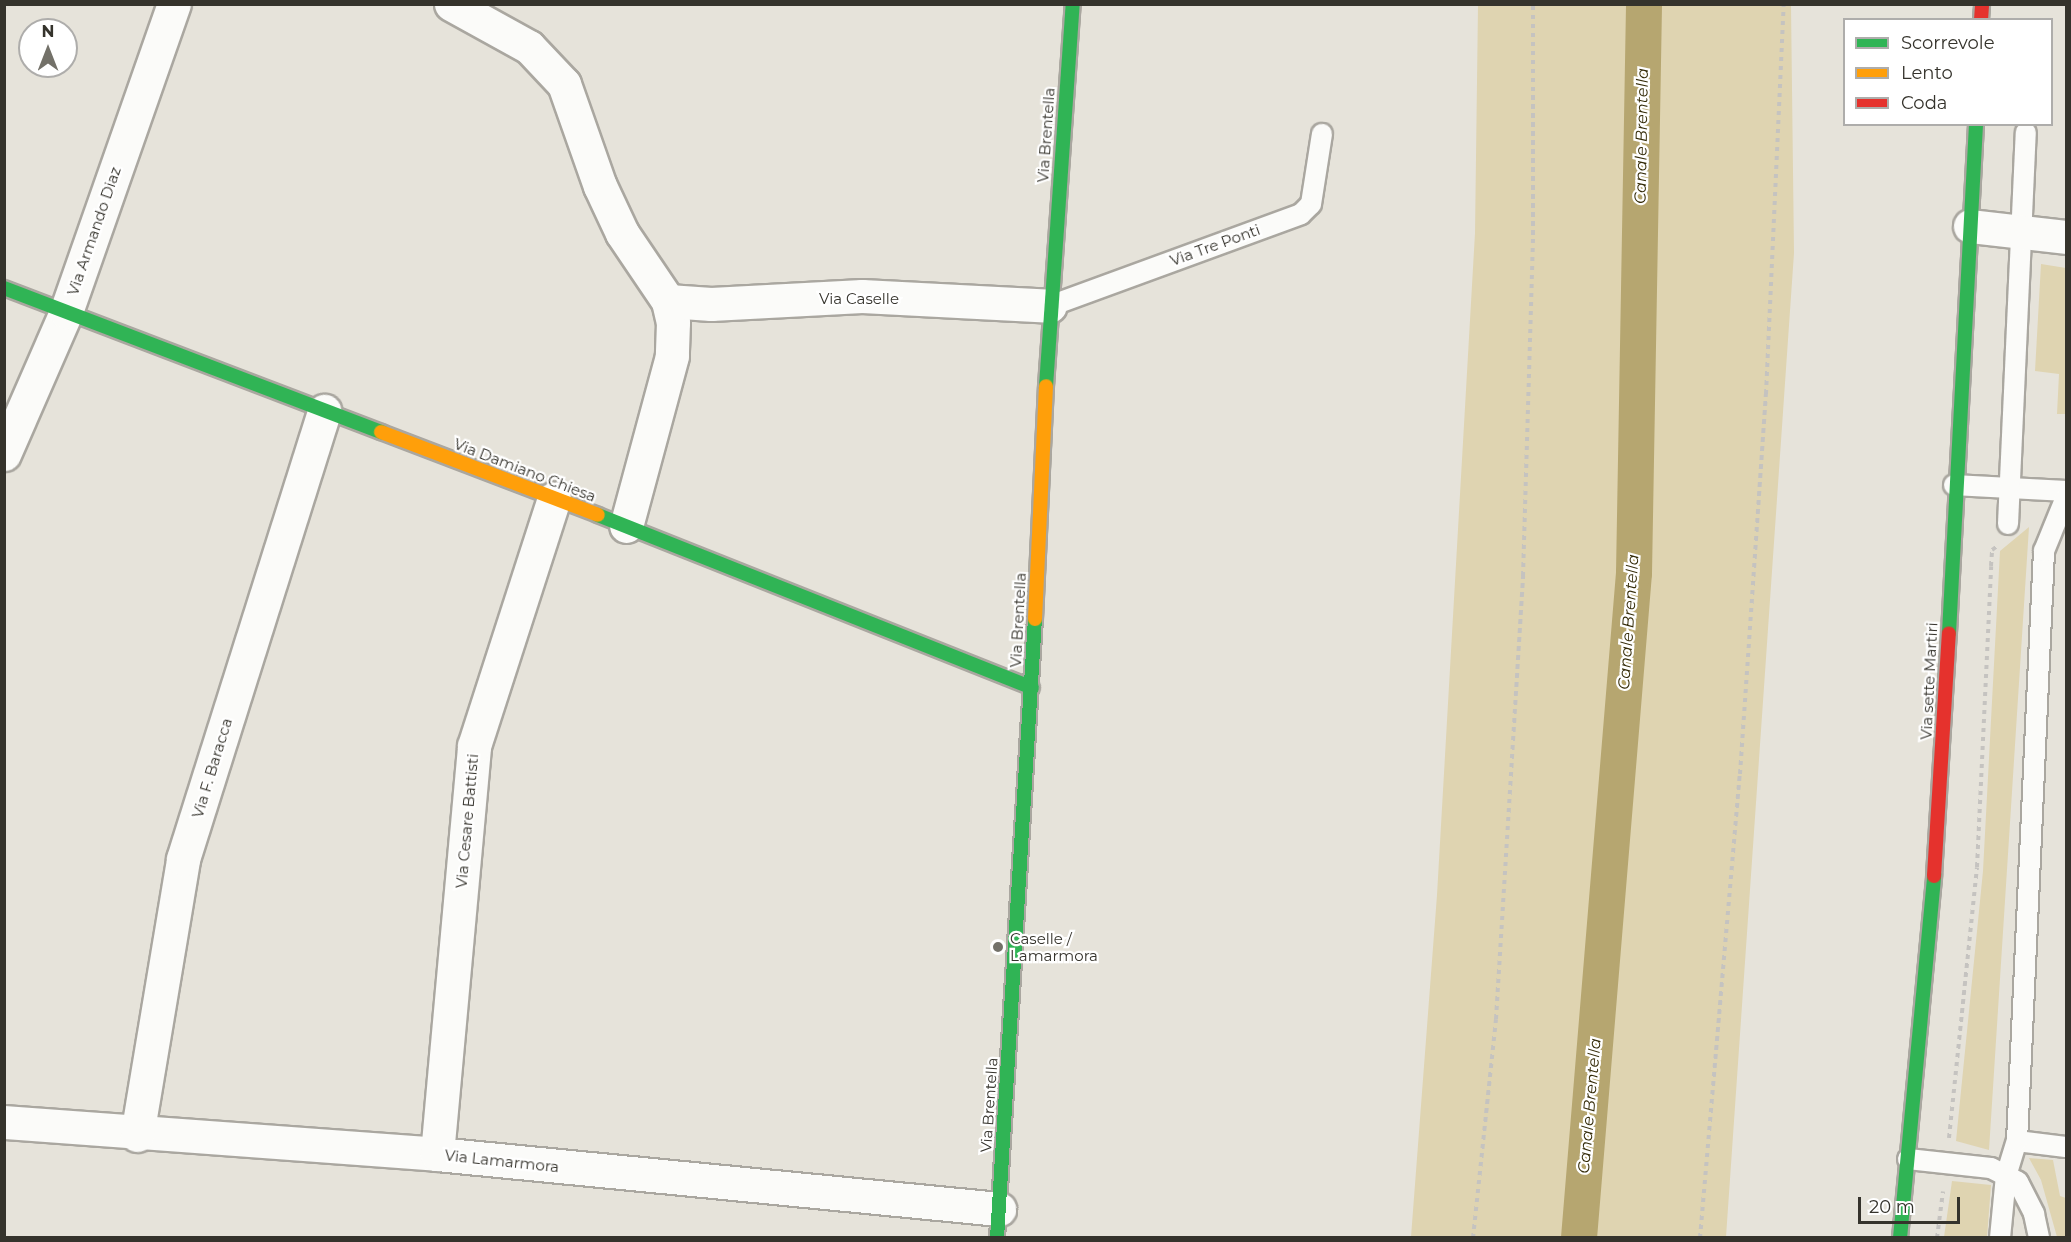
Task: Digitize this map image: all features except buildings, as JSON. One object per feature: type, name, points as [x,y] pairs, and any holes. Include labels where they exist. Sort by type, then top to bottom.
[{"type":"main road","name":"Via Brentella","points":[[998,1223],[1032,688],[1050,306],[1072,4]]},
{"type":"main road","name":"Via sette Martiri","points":[[1900,1238],[1940,807],[1954,485],[1976,126]]},
{"type":"main road","name":"Via Damiano Chiesa","points":[[4,288],[626,526],[1032,688]]},
{"type":"street","name":"Via Armando Diaz","points":[[4,454],[66,312],[174,4]]},
{"type":"street","points":[[451,4],[529,47],[564,84],[600,186],[622,233],[668,301],[673,322],[672,356],[626,526]]},
{"type":"street","points":[[1970,226],[2067,237]]},
{"type":"street","name":"Via Caselle","points":[[668,301],[711,304],[862,296],[1050,306]]},
{"type":"street","name":"Via F. Baracca","points":[[137,1134],[183,859],[324,411]]},
{"type":"street","name":"Via Cesare Battisti","points":[[437,1154],[474,746],[554,499]]},
{"type":"street","name":"Via Lamarmora","points":[[4,1122],[137,1134],[437,1154],[998,1223]]},
{"type":"lane","points":[[2008,524],[2026,132]]},
{"type":"lane","name":"Via Tre Ponti","points":[[1050,306],[1301,214],[1311,204],[1322,134]]},
{"type":"lane","points":[[1954,485],[2067,491]]},
{"type":"lane","points":[[2000,1238],[2006,1176],[2017,1141],[2044,551],[2067,497]]},
{"type":"lane","points":[[2017,1141],[2067,1147]]},
{"type":"lane","points":[[1908,1159],[1991,1168],[2018,1182],[2034,1214],[2039,1238]]},
{"type":"path","points":[[1473,1238],[1496,1019],[1523,576],[1533,235],[1533,4]]},
{"type":"path","points":[[1700,1238],[1742,750],[1766,394],[1784,4]]},
{"type":"path","points":[[1937,1238],[1977,867],[1992,550],[2000,544]]},
{"type":"shaded area","points":[[1478,5],[1791,5],[1794,253],[1726,1237],[1411,1237],[1437,895],[1475,233]]},
{"type":"shaded area","points":[[2041,264],[2066,268],[2066,414],[2057,414],[2059,374],[2035,371]]},
{"type":"shaded area","points":[[2029,527],[1989,1150],[1956,1141],[1983,871],[2000,551]]},
{"type":"shaded area","points":[[2029,1158],[2053,1160],[2060,1196],[2066,1198],[2066,1237],[2057,1237],[2041,1180]]},
{"type":"shaded area","points":[[1952,1181],[1991,1185],[1987,1237],[1944,1237]]},
{"type":"waterway","name":"Canale Brentella","points":[[1579,1238],[1634,573],[1644,4]]},
{"type":"traffic: fast","points":[[1046,386],[1073,4]]},
{"type":"traffic: fast","points":[[1949,633],[1976,126]]},
{"type":"traffic: fast","points":[[4,288],[381,432]]},
{"type":"traffic: fast","points":[[598,515],[1032,688]]},
{"type":"traffic: fast","points":[[997,1238],[1035,619]]},
{"type":"traffic: fast","points":[[1900,1238],[1934,876]]},
{"type":"traffic: slow","points":[[1035,619],[1046,386]]},
{"type":"traffic: slow","points":[[381,432],[598,515]]},
{"type":"traffic: jam","points":[[1981,18],[1982,4]]},
{"type":"traffic: jam","points":[[1934,876],[1949,633]]},
{"type":"place","name":"Caselle / Lamarmora","points":[[998,947]]}]
